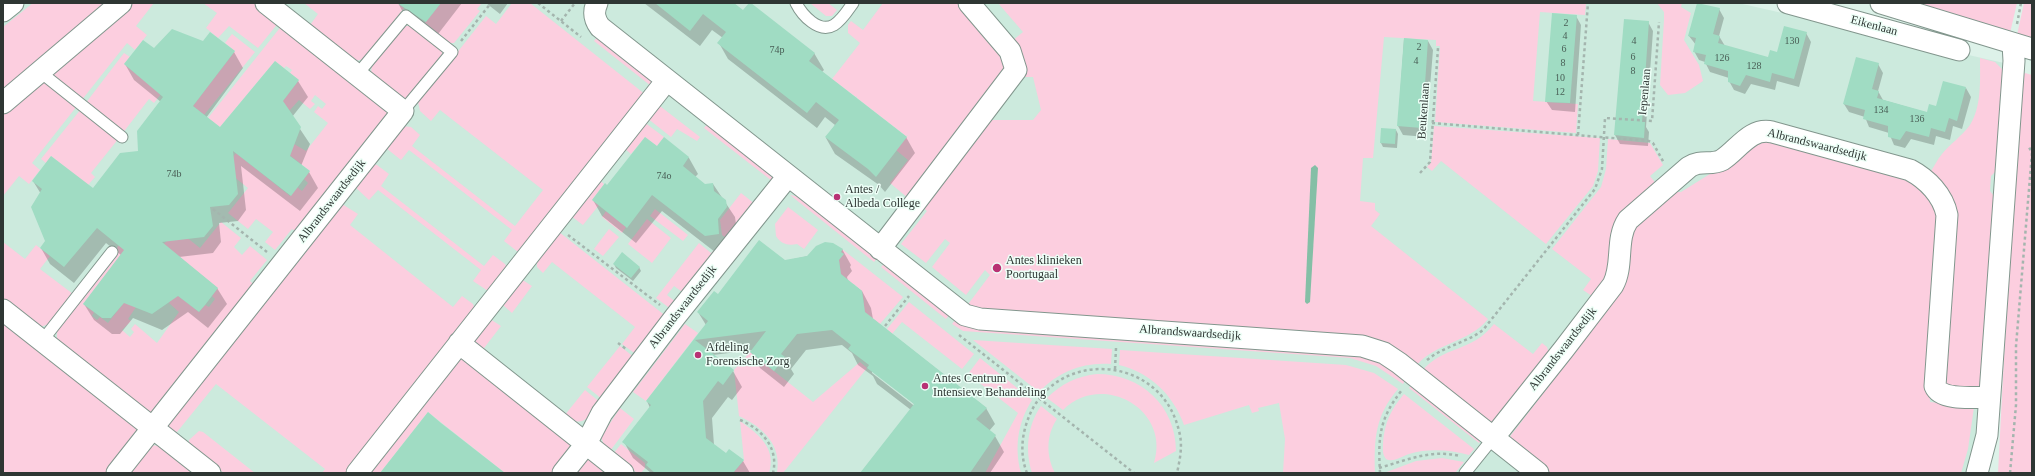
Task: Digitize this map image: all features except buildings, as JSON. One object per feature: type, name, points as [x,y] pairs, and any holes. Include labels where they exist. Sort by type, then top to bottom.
[{"type":"street","points":[[3,11],[13,3]]},
{"type":"street","points":[[3,103],[121,3]]},
{"type":"street","points":[[266,3],[356,76],[403,111]]},
{"type":"street","name":"Albrandswaardsedijk","points":[[597,3],[594,14],[595,20],[600,27],[960,312],[974,318],[1344,343],[1362,346],[1384,354],[1406,385],[1494,437],[1538,473]]},
{"type":"street","points":[[880,249],[1016,70],[1010,51],[969,3]]},
{"type":"street","name":"Eikenlaan","points":[[1788,3],[1959,50]]},
{"type":"street","points":[[1881,3],[2020,39],[2014,61],[1987,435],[1978,473]]},
{"type":"street","points":[[357,473],[667,80]]},
{"type":"street","name":"Albrandswaardsedijk","points":[[117,473],[403,111]]},
{"type":"street","name":"Albrandswaardsedijk","points":[[1494,437],[1613,285],[1618,275],[1622,231],[1628,220],[1689,167],[1698,162],[1718,162],[1751,135],[1766,131],[1910,170],[1924,178],[1943,201],[1947,215],[1934,379],[1935,386],[1940,392],[1947,396],[1989,397]]},
{"type":"street","name":"Albrandswaardsedijk","points":[[563,473],[586,444],[602,413],[675,317],[788,176]]},
{"type":"street","points":[[3,310],[210,473]]},
{"type":"street","points":[[460,343],[621,472]]},
{"type":"lane","points":[[796,3],[801,13],[808,19],[825,27],[832,26],[839,22],[853,3]]},
{"type":"lane","points":[[356,76],[406,16],[452,52],[403,111]]},
{"type":"lane","points":[[39,71],[122,137]]},
{"type":"lane","points":[[42,341],[112,252]]},
{"type":"lane","points":[[1464,473],[1494,437]]},
{"type":"path","points":[[452,52],[491,3]]},
{"type":"path","points":[[561,21],[575,3]]},
{"type":"path","points":[[1578,135],[1588,3]]},
{"type":"path","points":[[2020,39],[2021,3]]},
{"type":"path","name":"Iepenlaan","points":[[1604,137],[1605,118],[1652,121],[1659,22]]},
{"type":"path","name":"Beukenlaan","points":[[1420,173],[1430,162],[1438,48]]},
{"type":"path","points":[[1432,123],[1652,142],[1664,164],[1676,177]]},
{"type":"path","points":[[2009,126],[2024,136],[2032,153],[2016,346],[2016,405],[2010,473]]},
{"type":"path","points":[[1380,473],[1378,454],[1380,430],[1389,406],[1434,354],[1470,340],[1483,330],[1595,189],[1602,169],[1604,137]]},
{"type":"path","points":[[213,209],[282,264]]},
{"type":"path","points":[[554,223],[675,317]]},
{"type":"path","points":[[885,326],[909,296]]},
{"type":"path","points":[[960,336],[968,336]]},
{"type":"path","points":[[1108,346],[1124,347]]},
{"type":"path","points":[[1115,369],[1116,346]]},
{"type":"path","points":[[1027,473],[1023,457],[1024,432],[1032,410],[1039,398],[1052,386],[1068,376],[1095,369],[1115,369],[1132,374],[1155,389],[1168,405],[1177,423],[1181,440],[1177,473]]},
{"type":"path","points":[[740,420],[753,427],[768,442],[774,456],[773,473]]},
{"type":"path","points":[[1379,468],[1422,454],[1453,455],[1474,461]]},
{"type":"shaded area","name":"Antes klinieken Poortugaal","points":[[3,3],[1738,3],[2004,63],[1978,473],[3,473]]},
{"type":"shaded area","points":[[33,3],[114,3],[3,97],[3,27]]},
{"type":"shaded area","points":[[128,3],[154,3],[136,26],[147,35],[135,50],[127,43],[81,101],[51,77],[50,70]]},
{"type":"shaded area","points":[[203,3],[256,3],[279,22],[258,48],[229,26],[218,38],[206,28],[217,13]]},
{"type":"shaded area","points":[[304,3],[397,3],[404,8],[364,59],[351,62],[308,28],[318,14]]},
{"type":"shaded area","points":[[441,3],[482,3],[477,9],[480,11],[454,43],[449,43],[424,24]]},
{"type":"shaded area","points":[[512,3],[530,3],[646,95],[518,252],[504,241],[512,230],[409,150],[401,160],[386,148],[402,126],[411,127],[420,135],[412,146],[515,226],[543,190],[440,110],[431,121],[420,111],[418,102],[486,16],[496,24]]},
{"type":"shaded area","points":[[810,3],[828,3],[837,10],[832,16],[826,16]]},
{"type":"shaded area","points":[[883,3],[958,3],[1006,58],[1009,70],[908,198],[890,183],[908,160],[896,150],[908,135],[906,136],[857,98],[857,96],[856,97],[832,79],[860,43],[848,33],[848,25],[851,21],[863,30]]},
{"type":"shaded area","points":[[998,3],[1586,3],[1585,15],[1540,12],[1533,101],[1578,104],[1576,133],[1435,122],[1440,46],[1436,46],[1436,40],[1384,37],[1373,158],[1363,158],[1360,201],[1375,203],[1375,210],[1380,214],[1371,226],[1488,319],[1472,333],[1433,352],[1416,366],[1399,353],[980,311],[966,307],[990,275],[985,270],[966,295],[932,267],[950,243],[945,239],[926,263],[901,244],[927,211],[920,205],[988,120],[1033,120],[1041,110],[1033,77],[1024,77],[1016,47],[1012,41],[1023,32]]},
{"type":"shaded area","points":[[1657,3],[1682,3],[1681,7],[1691,13],[1684,40],[1699,65],[1703,81],[1685,93],[1668,95],[1660,85],[1664,12]]},
{"type":"shaded area","points":[[1911,3],[2017,3],[2010,33]]},
{"type":"shaded area","points":[[2024,3],[2032,3],[2032,40],[2017,35]]},
{"type":"shaded area","points":[[283,24],[390,111],[298,233],[292,229],[275,250],[265,242],[273,232],[256,219],[248,229],[228,213],[248,188],[218,164],[230,160],[236,153],[290,196],[297,187],[302,191],[308,183],[304,179],[310,171],[283,150],[294,144],[306,151],[328,123],[314,112],[318,106],[322,109],[326,104],[315,95],[311,101],[315,104],[310,109],[299,100],[290,110],[278,107],[299,80],[290,73],[292,70],[286,66],[284,68],[275,61],[220,127],[208,118]]},
{"type":"shaded area","points":[[405,26],[412,26],[442,51],[443,58],[406,99],[402,100],[371,74],[372,63]]},
{"type":"shaded area","points":[[232,34],[255,52],[204,115],[193,106],[235,51],[225,43]]},
{"type":"shaded area","points":[[598,36],[654,81],[651,86],[594,41]]},
{"type":"shaded area","points":[[124,53],[130,57],[124,64],[161,94],[154,103],[149,99],[122,134],[85,104]]},
{"type":"shaded area","points":[[1980,58],[1995,62],[2004,71],[1998,169],[1991,176],[1990,191],[1996,199],[1981,385],[1978,388],[1945,388],[1952,211],[1929,175],[1940,156],[1967,129],[1974,118],[1980,92]]},
{"type":"shaded area","points":[[2025,73],[2032,75],[2032,473],[1998,473],[2017,107],[2019,79]]},
{"type":"shaded area","points":[[42,79],[77,106],[32,163],[40,170],[29,184],[19,176],[3,196],[3,109]]},
{"type":"shaded area","points":[[656,103],[700,137],[697,141],[677,129],[671,137],[647,118]]},
{"type":"shaded area","points":[[81,109],[119,138],[91,173],[95,177],[88,185],[51,156],[46,163],[41,159]]},
{"type":"shaded area","points":[[644,122],[664,137],[657,146],[645,137],[631,154],[624,148]]},
{"type":"shaded area","points":[[708,123],[772,173],[772,181],[704,128]]},
{"type":"shaded area","points":[[1434,126],[1600,138],[1598,171],[1593,186],[1546,244],[1441,161],[1432,171],[1427,167],[1431,162]]},
{"type":"shaded area","points":[[1756,138],[1908,174],[1939,205],[1929,380],[1930,402],[1974,407],[1968,449],[1961,473],[1551,473],[1508,439],[1579,347],[1578,344],[1636,221],[1670,192],[1681,192],[1726,164]]},
{"type":"shaded area","points":[[1608,139],[1650,143],[1663,165],[1650,176],[1657,185],[1624,212],[1614,223],[1610,276],[1592,296],[1583,290],[1591,279],[1552,249],[1601,187],[1606,169]]},
{"type":"shaded area","points":[[373,164],[377,165],[389,174],[381,186],[484,266],[493,255],[505,264],[507,268],[488,291],[473,281],[481,270],[378,190],[369,200],[355,187]]},
{"type":"shaded area","points":[[1315,165],[1318,168],[1310,302],[1307,304],[1305,302],[1311,168]]},
{"type":"shaded area","points":[[599,180],[604,184],[592,200],[599,205],[583,225],[571,216]]},
{"type":"shaded area","points":[[741,193],[755,204],[727,239],[722,235],[720,220]]},
{"type":"shaded area","points":[[790,195],[800,197],[878,257],[874,262]]},
{"type":"shaded area","points":[[342,204],[358,214],[350,225],[453,307],[462,296],[473,304],[475,310],[348,473],[322,473],[325,469],[216,384],[177,432],[169,429],[168,425]]},
{"type":"shaded area","points":[[788,207],[818,230],[804,249],[797,244],[785,244],[776,236],[775,224]]},
{"type":"shaded area","points":[[655,209],[688,235],[683,241],[650,216]]},
{"type":"shaded area","points":[[606,211],[626,227],[622,233],[602,217]]},
{"type":"shaded area","points":[[647,219],[671,238],[652,263],[628,244]]},
{"type":"shaded area","points":[[221,222],[241,238],[234,247],[242,255],[250,246],[267,260],[250,281],[256,286],[152,413],[148,413],[57,343],[57,329],[119,245],[125,250],[83,304],[94,312],[92,316],[97,320],[100,317],[108,323],[129,296],[136,307],[128,319],[131,321],[122,330],[130,337],[134,332],[131,329],[135,324],[157,343],[179,312],[169,303],[170,302],[166,298],[172,291],[199,312],[205,305],[209,307],[215,299],[212,296],[218,288],[163,245],[170,237],[171,225],[200,248]]},
{"type":"shaded area","points":[[609,229],[619,237],[603,256],[594,249]]},
{"type":"shaded area","points":[[559,232],[667,317],[637,355],[622,344],[635,327],[552,262],[543,273],[537,267],[537,261]]},
{"type":"shaded area","points":[[3,242],[25,259],[36,245],[50,256],[40,269],[73,294],[49,324],[37,328],[3,301]]},
{"type":"shaded area","points":[[699,243],[711,253],[714,250],[717,253],[685,294],[674,286],[667,295],[677,303],[672,310],[656,298]]},
{"type":"shaded area","points":[[842,249],[903,297],[880,324],[857,311],[864,302],[862,291],[854,284],[842,287],[839,260]]},
{"type":"shaded area","points":[[885,263],[950,314],[946,319],[881,267]]},
{"type":"shaded area","points":[[521,279],[532,286],[512,313],[504,306],[502,302]]},
{"type":"shaded area","points":[[909,302],[974,354],[962,369],[902,322],[892,334],[887,329]]},
{"type":"shaded area","points":[[490,319],[501,326],[481,352],[471,338]]},
{"type":"shaded area","points":[[956,319],[1371,357],[1406,379],[1403,384],[1376,366],[1350,358],[963,331],[952,324]]},
{"type":"shaded area","points":[[3,321],[135,426],[137,432],[109,473],[3,473]]},
{"type":"shaded area","points":[[685,324],[698,333],[646,401],[633,392]]},
{"type":"shaded area","points":[[1494,324],[1533,354],[1542,343],[1547,347],[1549,353],[1494,425],[1422,371],[1439,357],[1476,340]]},
{"type":"shaded area","points":[[973,340],[1112,349],[1111,364],[1081,366],[1072,369],[1055,378],[1039,392]]},
{"type":"shaded area","points":[[620,346],[635,358],[602,399],[587,387]]},
{"type":"shaded area","points":[[1120,350],[1346,365],[1374,373],[1398,389],[1390,399],[1380,418],[1375,449],[1375,473],[1283,473],[1285,439],[1279,403],[1258,408],[1259,411],[1252,413],[1249,405],[1184,425],[1174,404],[1151,379],[1130,368],[1119,365]]},
{"type":"shaded area","points":[[750,352],[813,402],[860,362],[867,368],[783,473],[777,473],[777,454],[769,438],[763,431],[748,420],[739,416],[734,370]]},
{"type":"shaded area","points":[[459,356],[573,445],[556,473],[505,473],[428,412],[380,473],[365,473]]},
{"type":"shaded area","points":[[980,358],[1032,400],[1023,417],[1019,435],[1018,454],[1021,473],[985,473],[1018,413],[968,374]]},
{"type":"shaded area","points":[[1097,374],[1113,375],[1128,380],[1141,386],[1153,396],[1163,407],[1170,420],[1176,451],[1154,463],[1157,444],[1152,426],[1143,412],[1130,402],[1113,395],[1096,394],[1079,399],[1063,410],[1047,398],[1064,385],[1076,379]]},
{"type":"shaded area","points":[[1412,384],[1482,438],[1479,443],[1409,388]]},
{"type":"shaded area","points":[[585,390],[600,402],[589,416],[585,420],[576,421],[564,416]]},
{"type":"shaded area","points":[[1404,394],[1474,449],[1469,455],[1432,450],[1409,454],[1395,460],[1386,459],[1383,449],[1385,429],[1395,405]]},
{"type":"shaded area","points":[[1041,406],[1057,419],[1053,425],[1048,446],[1050,460],[1055,473],[1032,473],[1028,456],[1030,430],[1036,414]]},
{"type":"shaded area","points":[[620,408],[634,419],[610,451],[604,445],[601,437]]},
{"type":"shaded area","points":[[740,421],[764,442],[768,449],[771,464],[769,473],[733,473],[744,460]]},
{"type":"shaded area","points":[[199,431],[203,432],[255,473],[224,473],[189,445],[189,440]]},
{"type":"shaded area","points":[[621,444],[645,463],[645,468],[641,473],[637,473],[613,454]]},
{"type":"shaded area","points":[[151,445],[159,446],[196,473],[126,473]]},
{"type":"shaded area","points":[[590,458],[602,469],[603,473],[572,473],[581,460]]},
{"type":"shaded area","points":[[1442,458],[1464,462],[1455,473],[1384,473],[1416,461]]},
{"type":"place","name":"Antes / Albeda College","points":[[837,197]]},
{"type":"place","name":"Antes klinieken Poortugaal","points":[[997,268]]},
{"type":"place","name":"Afdeling Forensische Zorg","points":[[698,355]]},
{"type":"place","name":"Antes Centrum Intensieve Behandeling","points":[[925,386]]}]
